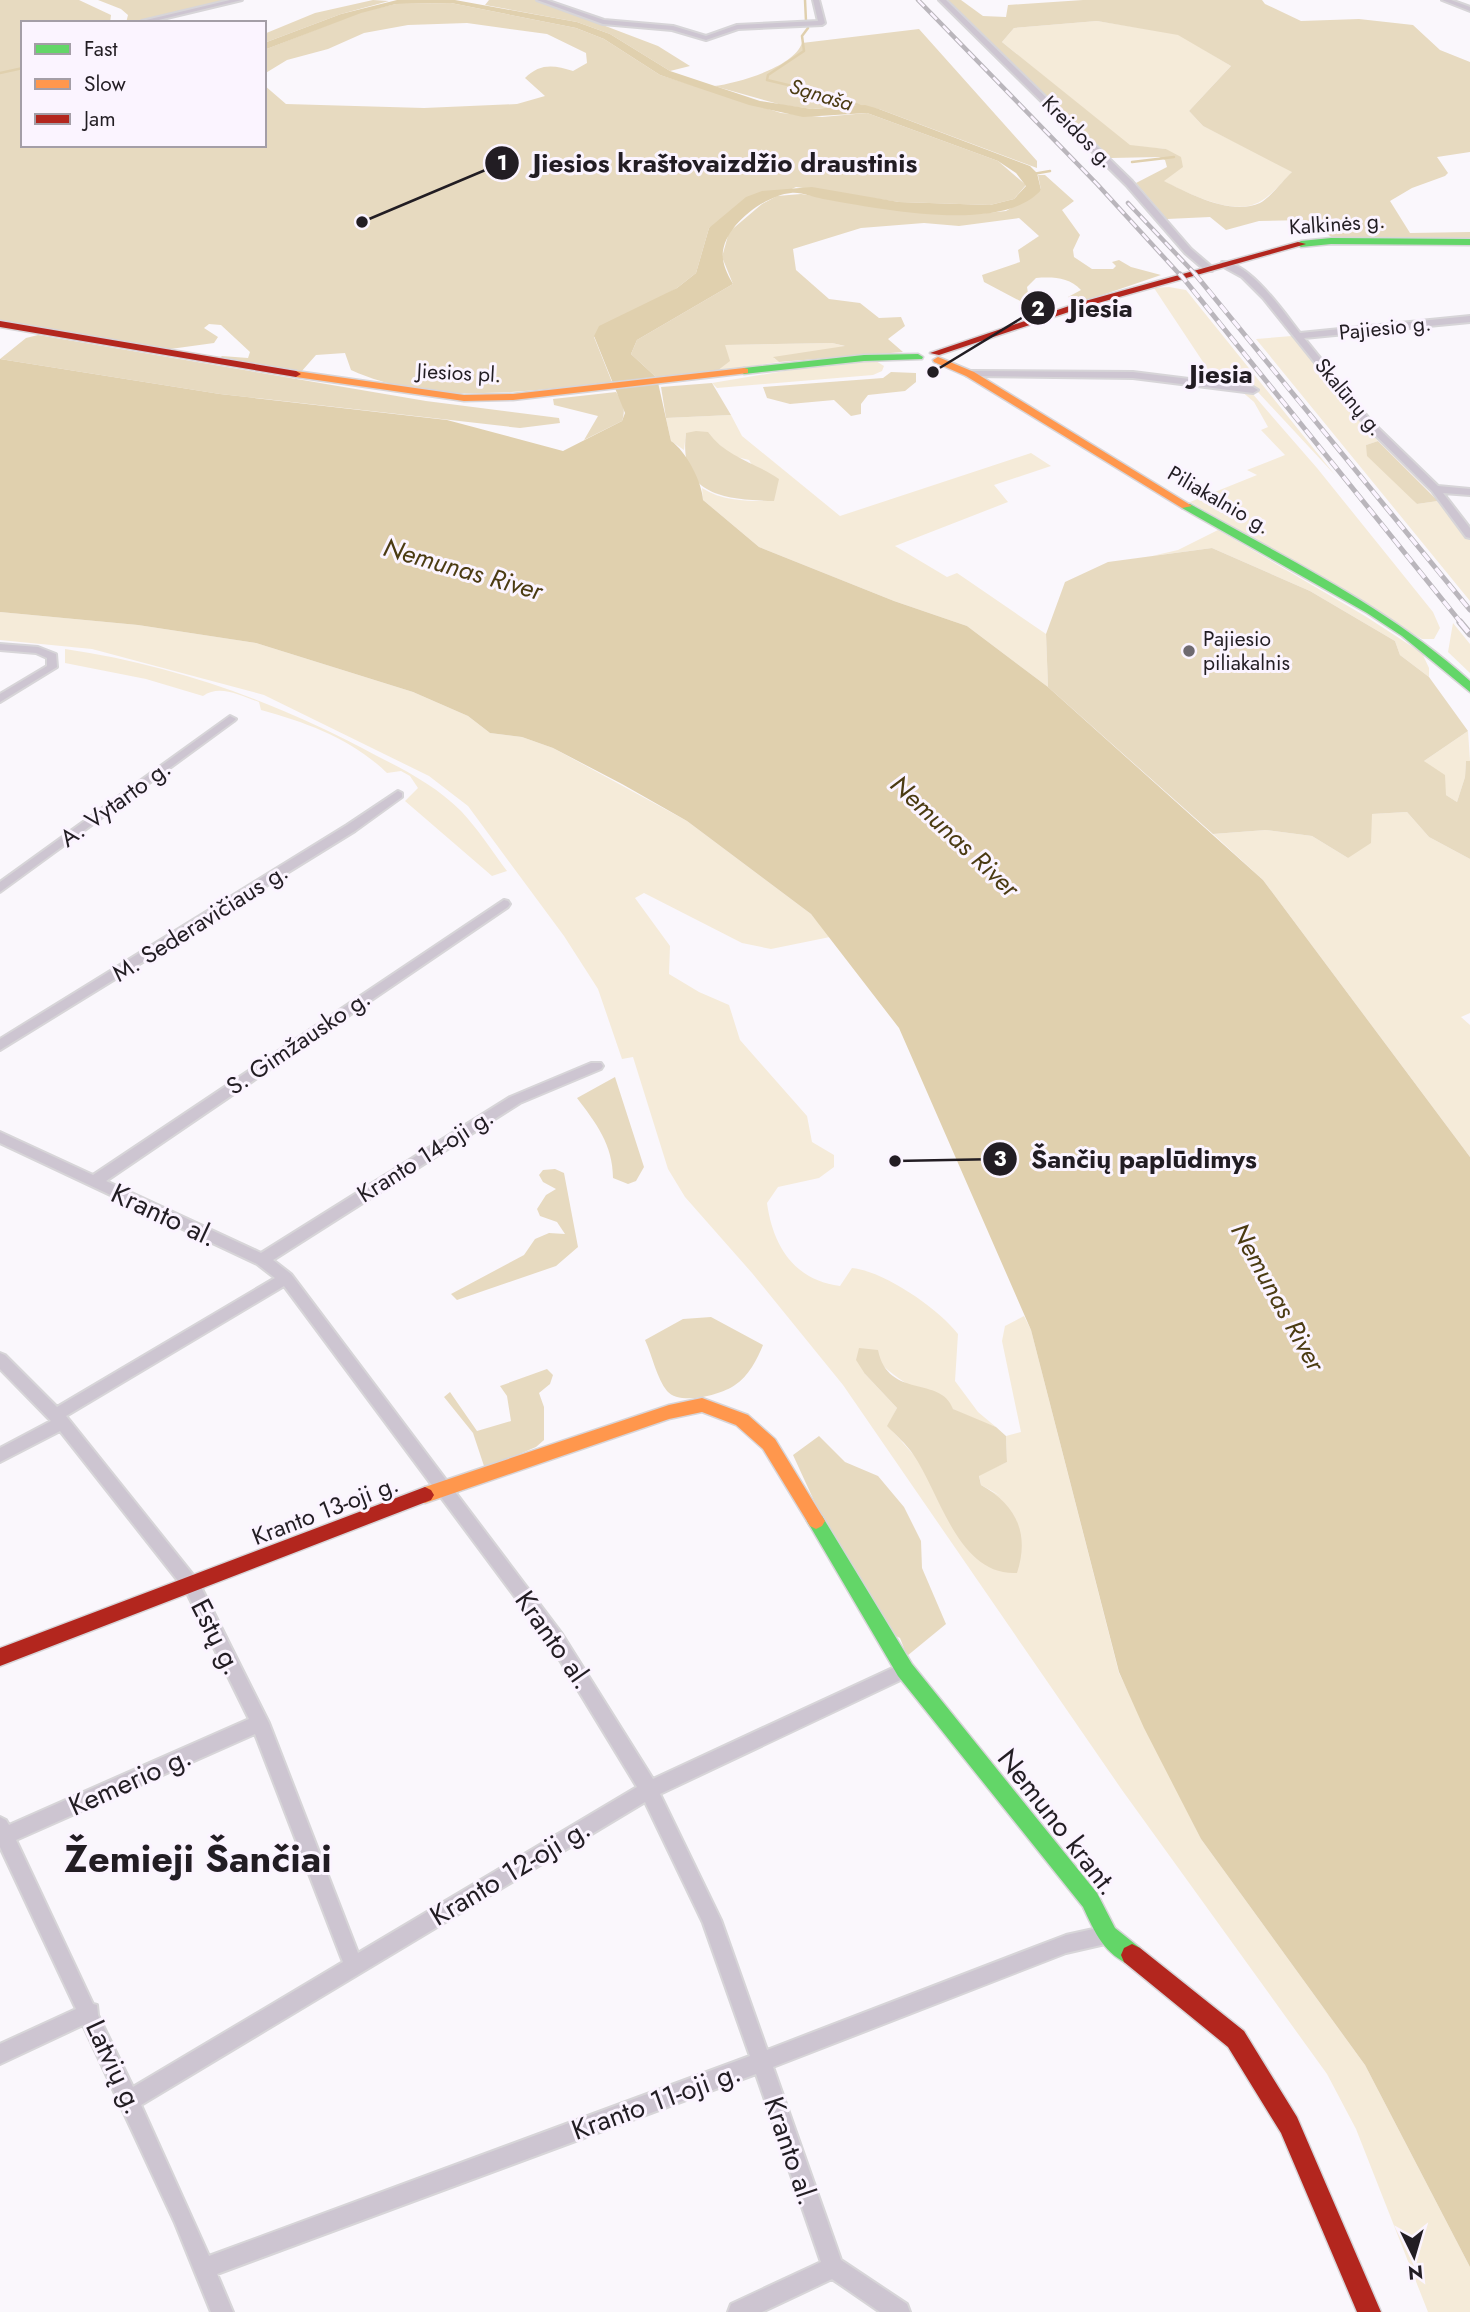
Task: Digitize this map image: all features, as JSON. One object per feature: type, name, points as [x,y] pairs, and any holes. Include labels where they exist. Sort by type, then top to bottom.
[{"type":"main road","name":"Kalkinės g.","points":[[1217,266],[1302,244],[1331,241],[1470,242]]},
{"type":"main road","points":[[937,357],[1081,305],[1217,266]]},
{"type":"main road","name":"Jiesios pl.","points":[[0,324],[419,393],[489,398],[672,381],[816,362],[918,357],[922,353],[937,357]]},
{"type":"main road","name":"Piliakalnio g.","points":[[937,357],[970,374],[1172,498],[1362,608],[1429,650],[1470,688]]},
{"type":"main road","points":[[885,358],[970,374]]},
{"type":"main road","name":"Nemuno krant.","points":[[669,1412],[702,1405],[742,1420],[769,1444],[905,1670],[1090,1900],[1107,1935],[1236,2039],[1289,2125],[1369,2312]]},
{"type":"main road","name":"Kranto 13-oji g.","points":[[0,1657],[444,1488],[669,1412]]},
{"type":"street","points":[[149,21],[239,0]]},
{"type":"street","points":[[545,1],[603,22],[673,28],[706,38],[732,28],[822,23],[816,0]]},
{"type":"street","name":"Kreidos g.","points":[[942,0],[1129,183],[1188,251],[1217,266]]},
{"type":"street","points":[[1445,0],[1470,9]]},
{"type":"street","name":"Skalūnų g.","points":[[1217,266],[1254,282],[1368,424],[1435,489],[1470,535]]},
{"type":"street","name":"Pajiesio g.","points":[[1300,336],[1470,319]]},
{"type":"street","points":[[970,374],[1133,375],[1253,390]]},
{"type":"street","points":[[1435,489],[1470,492]]},
{"type":"street","points":[[0,647],[47,653],[52,656],[52,667],[0,699]]},
{"type":"street","name":"A. Vytarto g.","points":[[0,888],[230,719]]},
{"type":"street","name":"M. Sederavičiaus g.","points":[[0,1045],[351,828],[398,795]]},
{"type":"street","name":"S. Gimžausko g.","points":[[93,1182],[504,904]]},
{"type":"street","name":"Kranto 14-oji g.","points":[[262,1260],[515,1100],[596,1066]]},
{"type":"street","name":"Kranto al.","points":[[0,1137],[262,1260],[286,1278],[556,1639],[649,1790],[712,1920],[833,2267]]},
{"type":"street","points":[[0,1456],[286,1278]]},
{"type":"street","name":"Estų g.","points":[[0,1359],[59,1419],[192,1586],[260,1723],[353,1965]]},
{"type":"street","name":"Kranto 12-oji g.","points":[[130,2099],[649,1790],[905,1670]]},
{"type":"street","name":"Kemerio g.","points":[[2,1833],[260,1723]]},
{"type":"street","name":"Latvių g.","points":[[2,1833],[130,2099],[222,2312]]},
{"type":"street","name":"Kranto 11-oji g.","points":[[204,2268],[761,2062],[1066,1944],[1107,1935]]},
{"type":"street","points":[[0,2054],[90,2012]]},
{"type":"street","points":[[739,2312],[833,2267],[899,2312]]},
{"type":"shaded area","points":[[0,0],[79,0],[111,15],[110,21],[21,21],[21,147],[266,147],[266,87],[286,104],[424,108],[517,104],[545,96],[525,78],[536,70],[560,67],[573,71],[587,63],[586,53],[547,34],[467,23],[408,25],[364,33],[328,49],[287,60],[266,73],[266,49],[361,12],[396,4],[451,3],[576,28],[604,39],[660,75],[781,113],[822,117],[867,113],[998,161],[1026,185],[1014,199],[990,205],[899,202],[796,187],[709,228],[696,273],[677,288],[594,337],[612,382],[513,392],[414,389],[382,382],[351,370],[345,353],[316,355],[301,372],[218,359],[222,356],[248,358],[250,352],[221,325],[209,324],[204,328],[218,337],[214,343],[163,350],[0,321]]},
{"type":"shaded area","points":[[98,0],[231,0],[150,21],[126,21],[128,15],[121,9]]},
{"type":"shaded area","points":[[373,0],[389,1],[341,14],[266,42],[266,33],[315,13]]},
{"type":"shaded area","points":[[489,0],[537,0],[658,46],[690,66],[670,71],[610,34],[577,22],[485,5]]},
{"type":"shaded area","points":[[947,0],[961,0],[983,16],[1006,17],[1008,5],[1083,0],[1262,0],[1301,21],[1359,19],[1413,25],[1440,50],[1470,62],[1470,152],[1437,157],[1448,173],[1445,176],[1412,188],[1390,201],[1410,233],[1470,232],[1470,239],[1333,238],[1306,220],[1259,221],[1226,230],[1210,217],[1167,219],[1136,183],[1167,167],[1165,160],[1159,157],[1111,158]],"holes":[[[1097,21],[1178,35],[1231,66],[1189,111],[1203,126],[1292,172],[1260,203],[1236,207],[1224,205],[1198,197],[1164,181],[1183,167],[1181,157],[1166,149],[1130,145],[1002,42],[1014,28]]]},
{"type":"shaded area","points":[[1097,21],[1178,34],[1231,66],[1189,111],[1203,126],[1293,171],[1270,195],[1250,206],[1225,205],[1185,192],[1163,181],[1182,167],[1166,149],[1130,146],[1002,42],[1014,28]]},
{"type":"shaded area","points":[[919,29],[1037,161],[1037,168],[879,109],[844,106],[812,109],[782,105],[714,86],[750,77],[777,66],[797,52],[802,43]]},
{"type":"shaded area","points":[[1038,175],[1045,175],[1074,201],[1062,210],[1080,235],[1073,250],[1074,257],[1092,269],[1113,269],[1116,266],[1112,262],[1119,260],[1131,267],[1161,275],[1079,303],[1068,297],[1081,290],[1071,282],[1055,278],[1036,278],[1027,287],[1029,299],[1022,302],[984,282],[982,275],[1020,262],[1018,250],[1039,236],[1019,218],[959,226],[924,223],[861,228],[793,249],[796,270],[829,299],[860,303],[879,318],[901,317],[905,326],[888,339],[903,352],[779,362],[773,357],[845,346],[832,343],[725,345],[730,361],[717,371],[657,378],[631,354],[637,340],[733,284],[722,257],[729,232],[762,204],[777,196],[801,194],[939,214],[977,214],[1006,211],[1041,190]]},
{"type":"shaded area","points":[[1154,288],[1186,290],[1335,475],[1256,390],[1217,383]]},
{"type":"shaded area","points":[[38,335],[426,401],[559,418],[560,423],[520,428],[220,394],[0,359],[26,338]]},
{"type":"shaded area","points":[[1292,336],[1378,441],[1366,445],[1417,504],[1438,501],[1470,540],[1470,601],[1256,339]]},
{"type":"shaded area","points":[[832,343],[848,347],[774,358],[779,362],[717,371],[724,345]]},
{"type":"shaded area","points":[[876,361],[884,366],[882,371],[873,375],[717,388],[712,383],[826,364]]},
{"type":"shaded area","points":[[891,372],[916,373],[916,382],[905,391],[868,395],[861,404],[861,414],[851,416],[834,400],[790,404],[767,398],[763,387],[883,378]]},
{"type":"shaded area","points":[[712,383],[731,415],[666,418],[661,387]]},
{"type":"shaded area","points":[[1240,390],[1251,392],[1317,468],[1433,612],[1440,628],[1434,639],[1422,639],[1190,502],[1257,475],[1247,470],[1285,455],[1261,430],[1268,427],[1254,402]]},
{"type":"shaded area","points":[[616,392],[623,406],[622,421],[584,440],[598,416],[554,405],[553,399]]},
{"type":"shaded area","points":[[731,415],[742,436],[840,516],[1031,453],[1051,466],[994,485],[1008,502],[895,546],[947,577],[957,573],[1046,634],[1048,687],[967,626],[894,601],[759,547],[703,500],[702,488],[728,498],[774,501],[749,460],[733,456],[716,442],[686,433],[684,450],[671,441],[666,418]]},
{"type":"shaded area","points":[[708,432],[723,448],[779,479],[774,501],[723,496],[698,482],[690,470],[686,454],[686,433]]},
{"type":"shaded area","points":[[1378,441],[1438,501],[1417,504],[1367,456],[1366,445]]},
{"type":"shaded area","points":[[1218,530],[1365,616],[1422,653],[1429,668],[1429,677],[1400,655],[1395,641],[1310,591],[1212,548],[1152,556],[1178,550]]},
{"type":"shaded area","points":[[1212,548],[1310,591],[1395,641],[1400,655],[1429,677],[1468,731],[1424,761],[1445,775],[1446,795],[1457,802],[1465,777],[1466,761],[1470,761],[1470,859],[1429,837],[1407,812],[1372,814],[1371,843],[1348,858],[1312,836],[1266,830],[1213,834],[1048,687],[1046,634],[1065,582],[1108,562]]},
{"type":"shaded area","points":[[0,612],[138,625],[256,643],[413,692],[468,716],[490,733],[522,737],[553,748],[687,821],[811,914],[830,937],[771,949],[742,943],[644,893],[635,898],[670,946],[669,974],[699,992],[729,1005],[740,1040],[807,1116],[812,1142],[834,1155],[834,1167],[819,1178],[778,1187],[767,1203],[774,1233],[788,1258],[810,1277],[840,1286],[852,1268],[865,1271],[895,1284],[925,1303],[958,1334],[955,1381],[978,1412],[996,1427],[935,1400],[906,1384],[881,1364],[865,1374],[897,1408],[888,1426],[912,1453],[1001,1496],[981,1485],[979,1475],[1007,1462],[1006,1436],[1021,1432],[1002,1341],[1005,1326],[1024,1316],[1031,1330],[1119,1673],[1201,1839],[1365,2065],[1470,2267],[1470,2312],[1428,2312],[1356,2129],[1327,2074],[1122,1790],[843,1385],[752,1273],[685,1197],[668,1169],[633,1057],[622,1059],[598,989],[564,936],[468,806],[429,776],[264,695],[92,649],[0,640]]},
{"type":"shaded area","points":[[1453,623],[1470,644],[1470,673],[1448,652]]},
{"type":"shaded area","points":[[65,649],[147,665],[186,676],[265,703],[340,737],[410,774],[452,802],[507,871],[492,876],[405,801],[418,788],[410,776],[401,771],[387,773],[344,742],[296,721],[261,710],[259,702],[230,692],[216,691],[203,696],[146,679],[65,663]]},
{"type":"shaded area","points":[[1468,731],[1470,761],[1466,761],[1465,777],[1457,802],[1446,795],[1424,761]]},
{"type":"shaded area","points":[[1407,812],[1429,837],[1470,859],[1470,1013],[1461,1017],[1470,1025],[1470,1157],[1263,880],[1213,834],[1266,830],[1312,836],[1348,858],[1371,814]]},
{"type":"shaded area","points":[[615,1077],[644,1167],[636,1181],[628,1184],[613,1178],[607,1145],[577,1098]]},
{"type":"shaded area","points":[[555,1169],[564,1173],[578,1247],[556,1266],[457,1300],[451,1294],[524,1255],[535,1239],[549,1233],[565,1234],[557,1222],[540,1216],[537,1209],[546,1195],[556,1189],[543,1182],[539,1175],[543,1170]]},
{"type":"shaded area","points":[[711,1317],[763,1345],[758,1356],[740,1382],[729,1389],[701,1397],[681,1398],[673,1395],[660,1380],[645,1340],[683,1319]]},
{"type":"shaded area","points":[[859,1348],[878,1350],[892,1376],[938,1392],[947,1399],[953,1409],[996,1427],[1006,1436],[1007,1462],[979,1476],[981,1485],[1003,1502],[1017,1522],[1022,1545],[1017,1573],[997,1570],[980,1561],[965,1547],[913,1454],[887,1426],[897,1408],[865,1374],[856,1360]]},
{"type":"shaded area","points":[[547,1369],[553,1375],[550,1384],[539,1393],[544,1407],[544,1440],[536,1447],[485,1469],[473,1433],[444,1397],[450,1392],[477,1431],[511,1421],[507,1396],[500,1386]]},
{"type":"shaded area","points":[[819,1436],[845,1462],[878,1476],[904,1507],[921,1541],[922,1568],[946,1624],[907,1656],[900,1638],[890,1633],[816,1505],[793,1455]]},
{"type":"water","name":"Nemunas River","points":[[397,0],[455,0],[577,22],[610,34],[670,71],[760,101],[812,109],[865,105],[1030,166],[1037,173],[1041,190],[1023,204],[998,212],[969,215],[905,212],[795,193],[768,200],[745,216],[728,236],[723,259],[733,284],[637,340],[631,354],[657,378],[671,441],[692,468],[703,500],[759,547],[894,601],[967,626],[1048,687],[1263,880],[1470,1157],[1470,2267],[1365,2065],[1201,1839],[1144,1728],[1119,1672],[1031,1330],[899,1028],[811,914],[687,821],[622,784],[553,748],[522,737],[490,733],[468,716],[413,692],[256,643],[138,625],[0,612],[0,359],[220,394],[447,420],[563,451],[622,421],[625,413],[594,336],[599,326],[677,288],[696,273],[709,228],[746,197],[762,191],[812,187],[899,202],[990,205],[1014,199],[1026,186],[1016,173],[998,161],[867,113],[803,117],[749,105],[660,75],[604,39],[576,28],[451,3],[396,4],[361,13],[266,49],[266,42],[341,14]]},
{"type":"waterway","name":"Sąnaša","points":[[805,0],[806,21]]},
{"type":"waterway","name":"Sąnaša","points":[[808,28],[802,36],[804,51],[768,75],[767,80],[843,98],[862,107]]},
{"type":"waterway","points":[[0,73],[21,68]]},
{"type":"waterway","points":[[1132,162],[1174,157]]},
{"type":"waterway","points":[[1033,174],[1050,171]]},
{"type":"railway","points":[[918,0],[1097,184],[1181,276]]},
{"type":"railway","points":[[1128,203],[1197,276]]},
{"type":"railway","points":[[1180,274],[1462,624]]},
{"type":"railway","points":[[1195,274],[1470,610]]},
{"type":"railway","points":[[1460,622],[1470,634]]},
{"type":"traffic: fast","points":[[1301,244],[1331,241],[1470,242]]},
{"type":"traffic: fast","points":[[744,371],[864,358],[918,357]]},
{"type":"traffic: fast","points":[[1186,506],[1371,610],[1406,634],[1470,688]]},
{"type":"traffic: fast","points":[[816,1521],[905,1670],[1090,1900],[1107,1935],[1132,1955]]},
{"type":"traffic: slow","points":[[938,360],[970,374],[1186,506]]},
{"type":"traffic: slow","points":[[296,374],[464,398],[513,397],[744,371]]},
{"type":"traffic: slow","points":[[425,1495],[669,1412],[702,1405],[742,1420],[769,1444],[816,1521]]},
{"type":"traffic: jam","points":[[935,353],[1081,305],[1301,244]]},
{"type":"traffic: jam","points":[[0,324],[296,374]]},
{"type":"traffic: jam","points":[[0,1657],[425,1495]]},
{"type":"traffic: jam","points":[[1132,1955],[1236,2039],[1289,2125],[1369,2312]]},
{"type":"place","name":"Jiesios kraštovaizdžio draustinis","points":[[362,222]]},
{"type":"place","name":"Jiesia","points":[[933,372]]},
{"type":"place","name":"Pajiesio piliakalnis","points":[[1189,651]]},
{"type":"place","name":"Šančių paplūdimys","points":[[895,1161]]},
{"type":"district","name":"Jiesia","points":[[1221,374]]},
{"type":"district","name":"Žemieji Šančiai","points":[[198,1858]]}]
